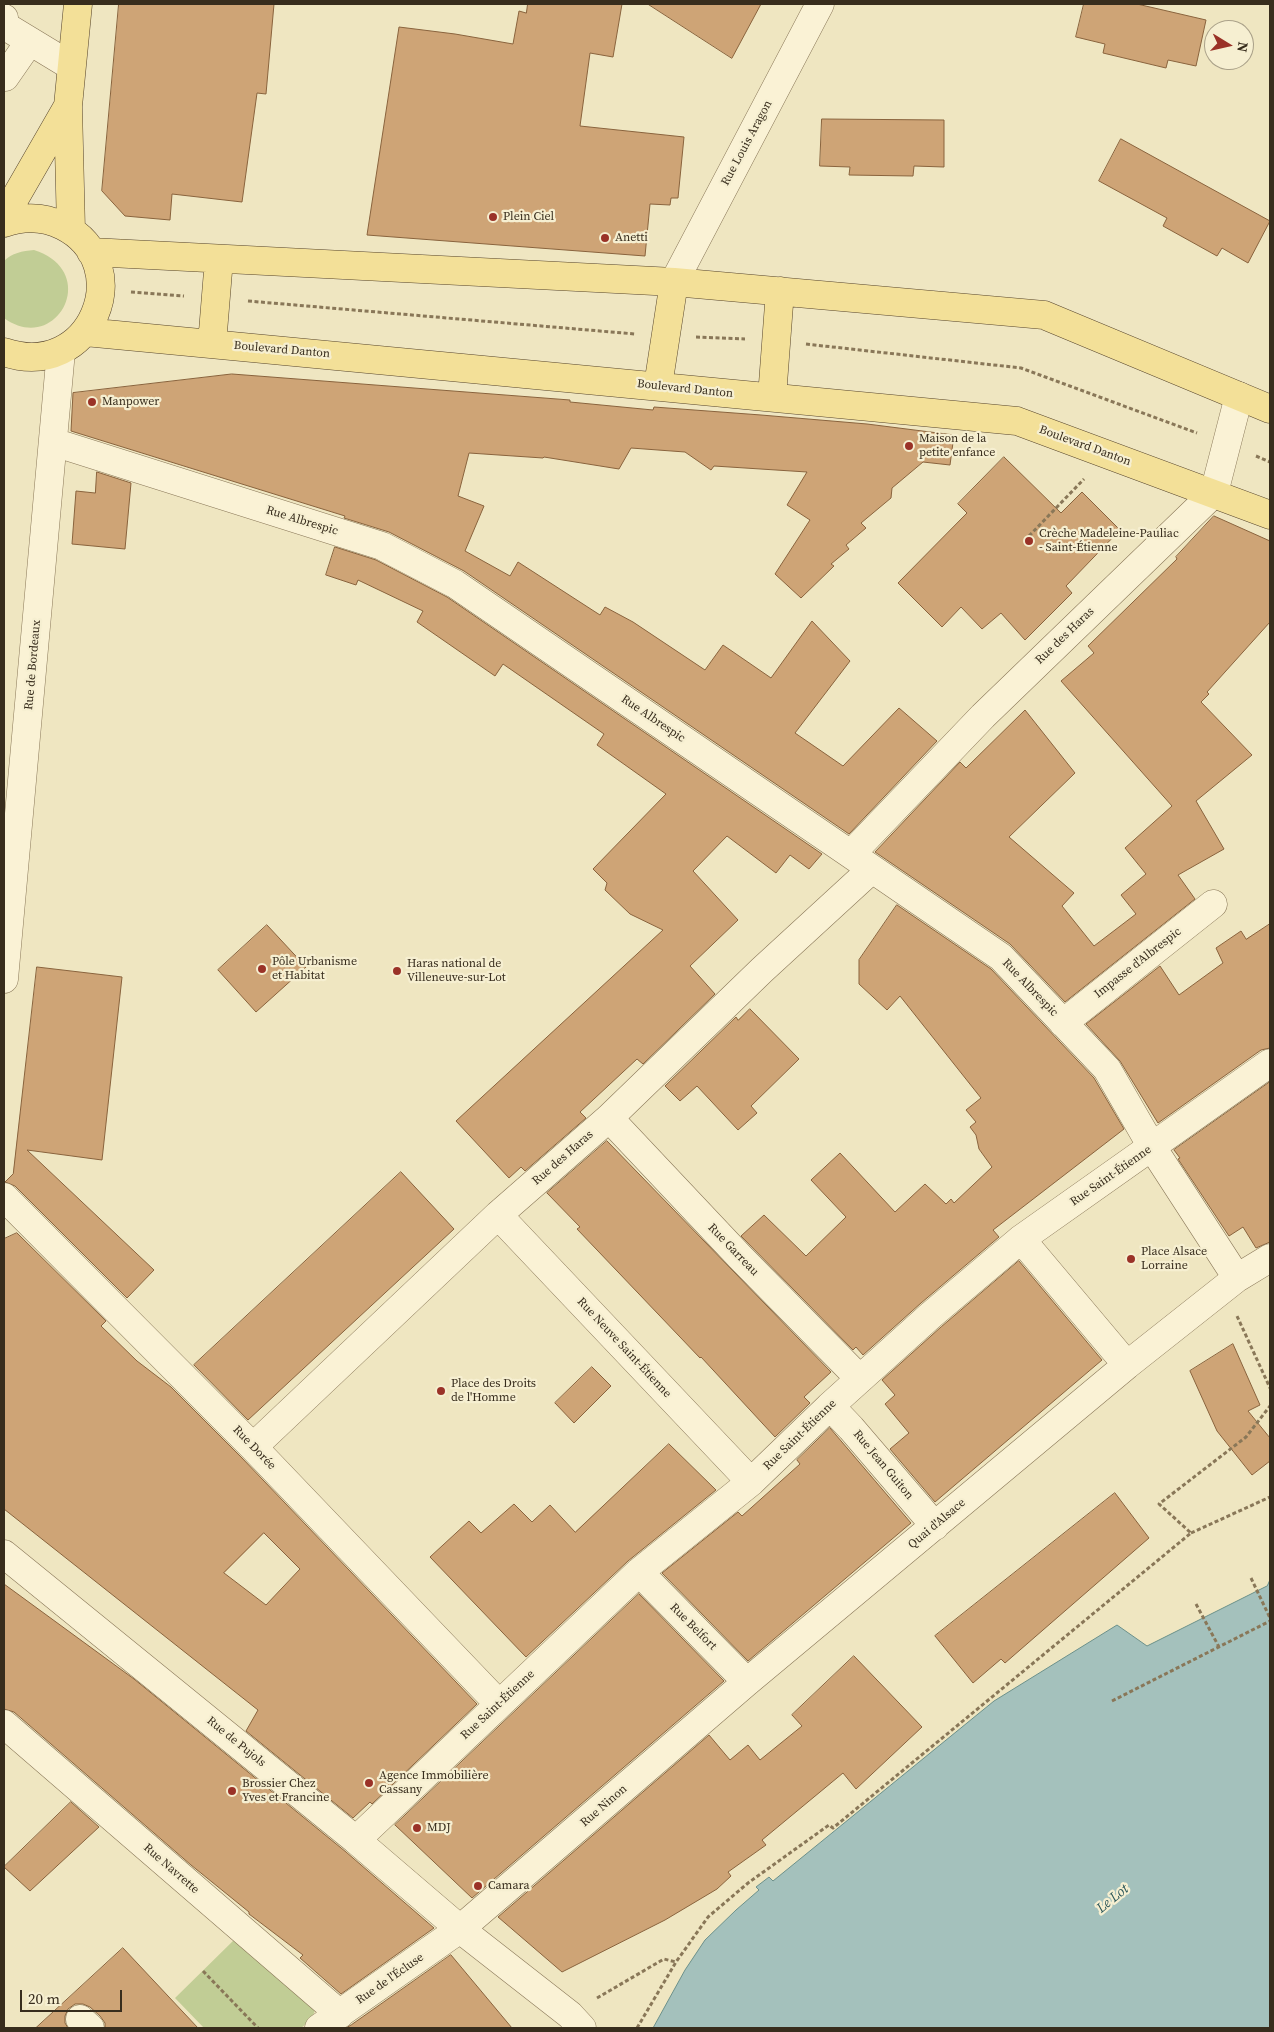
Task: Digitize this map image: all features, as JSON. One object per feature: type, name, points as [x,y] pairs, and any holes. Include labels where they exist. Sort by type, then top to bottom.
[{"type":"main road","points":[[70,230],[68,106],[78,4]]},
{"type":"main road","points":[[4,217],[68,106]]},
{"type":"main road","points":[[4,223],[17,218],[36,218],[54,222],[70,230],[91,252],[98,270],[100,289],[96,312],[85,332],[74,343],[60,351],[39,358],[18,357],[4,352]]},
{"type":"main road","points":[[91,252],[674,282],[1044,315],[1270,409]]},
{"type":"main road","points":[[212,344],[219,259]]},
{"type":"main road","points":[[658,386],[674,282]]},
{"type":"main road","points":[[772,397],[780,291]]},
{"type":"main road","name":"Boulevard Danton","points":[[85,332],[1017,422],[1270,515]]},
{"type":"street","name":"Rue Louis Aragon","points":[[674,282],[820,4]]},
{"type":"street","points":[[4,18],[6,26],[71,66]]},
{"type":"street","points":[[4,76],[6,77],[30,41]]},
{"type":"street","name":"Rue de Bordeaux","points":[[4,980],[60,351]]},
{"type":"street","points":[[1214,493],[1239,396]]},
{"type":"street","name":"Rue Albrespic","points":[[53,442],[382,546],[455,584],[1001,957],[1106,1069],[1149,1150]]},
{"type":"street","name":"Rue des Haras","points":[[253,1447],[498,1215],[609,1118],[762,970],[861,862],[983,716],[1214,493]]},
{"type":"street","name":"Impasse d'Albrespic","points":[[1063,1022],[1213,904]]},
{"type":"street","name":"Rue Saint-Étienne","points":[[356,1840],[638,1572],[751,1482],[830,1406],[930,1315],[1021,1239],[1270,1063]]},
{"type":"street","name":"Rue Garreau","points":[[609,1118],[733,1250],[860,1379]]},
{"type":"street","points":[[1149,1150],[1237,1278]]},
{"type":"street","name":"Rue Dorée","points":[[4,1198],[253,1447],[499,1704]]},
{"type":"street","name":"Rue Neuve Saint-Étienne","points":[[498,1215],[751,1482]]},
{"type":"street","points":[[1021,1239],[1126,1365]]},
{"type":"street","name":"Quai d'Alsace","points":[[747,1682],[1126,1365],[1237,1278],[1270,1258]]},
{"type":"street","name":"Rue Jean Guiton","points":[[830,1406],[852,1428],[935,1526]]},
{"type":"street","name":"Rue de Pujols","points":[[4,1554],[356,1840],[460,1929],[576,2022]]},
{"type":"street","name":"Rue Belfort","points":[[638,1572],[747,1682]]},
{"type":"street","name":"Rue Ninon","points":[[460,1929],[747,1682]]},
{"type":"street","name":"Rue Navrette","points":[[4,1724],[330,2021]]},
{"type":"street","name":"Rue de l'Écluse","points":[[330,2021],[460,1929]]},
{"type":"path","points":[[1029,536],[1087,476]]},
{"type":"path","points":[[1237,1316],[1270,1388]]},
{"type":"path","points":[[1191,1533],[1159,1504],[1246,1437],[1270,1406]]},
{"type":"path","points":[[637,2028],[676,1962],[708,1917],[748,1883],[829,1825],[833,1828],[1191,1533],[1270,1497]]},
{"type":"path","points":[[1112,1701],[1270,1620],[1251,1578]]},
{"type":"path","points":[[1196,1604],[1219,1647]]},
{"type":"path","points":[[576,2022],[632,1976],[664,1959],[676,1962]]},
{"type":"path","points":[[203,1971],[258,2028]]},
{"type":"green space","points":[[34,250],[54,261],[65,275],[68,291],[64,306],[54,319],[40,326],[23,327],[4,318],[4,261],[18,253]]},
{"type":"green space","points":[[236,1938],[315,2010],[312,2019],[301,2028],[204,2028],[175,1998]]},
{"type":"water","name":"Le Lot","points":[[1270,1580],[1270,2028],[653,2028],[685,1970],[705,1940],[759,1890],[756,1887],[769,1877],[773,1881],[994,1701],[1117,1625],[1147,1646],[1267,1586]]},
{"type":"building","points":[[119,4],[274,4],[266,94],[257,93],[242,202],[172,194],[170,220],[125,216],[102,191]]},
{"type":"building","points":[[528,4],[622,4],[613,57],[590,53],[580,126],[684,137],[678,198],[671,198],[670,205],[650,204],[645,256],[367,235],[399,27],[513,44],[519,11],[526,13]]},
{"type":"building","points":[[648,4],[761,4],[732,58]]},
{"type":"building","points":[[1084,4],[1137,4],[1206,20],[1204,20],[1204,29],[1196,66],[1168,60],[1166,68],[1103,53],[1105,44],[1076,37]]},
{"type":"building","points":[[822,119],[944,120],[944,167],[914,166],[913,176],[849,175],[850,167],[820,166]]},
{"type":"building","points":[[1121,139],[1270,221],[1248,263],[1222,248],[1217,256],[1163,226],[1167,218],[1099,181]]},
{"type":"building","points":[[232,374],[570,400],[570,402],[653,410],[654,407],[761,415],[867,424],[954,435],[950,465],[923,462],[892,488],[891,498],[861,523],[866,528],[846,545],[849,549],[831,564],[834,566],[801,598],[775,574],[810,520],[787,505],[807,472],[714,466],[711,470],[685,452],[631,448],[619,469],[544,457],[469,453],[458,496],[484,506],[465,551],[510,576],[518,562],[600,615],[605,607],[633,622],[705,670],[723,645],[771,678],[812,621],[850,661],[795,733],[843,766],[899,708],[937,741],[849,834],[464,571],[389,532],[344,518],[345,516],[71,431],[73,393]]},
{"type":"building","points":[[1004,457],[1061,513],[1082,492],[1120,530],[1066,586],[1072,593],[1025,640],[1001,613],[982,629],[961,607],[942,627],[898,583],[967,513],[958,504]]},
{"type":"building","points":[[97,472],[131,483],[125,549],[72,544],[76,491],[95,493]]},
{"type":"building","points":[[1214,516],[1270,541],[1270,622],[1207,692],[1209,694],[1201,702],[1252,755],[1196,801],[1224,849],[1178,875],[1195,899],[1065,1002],[1010,944],[875,852],[960,762],[966,768],[1025,710],[1075,773],[1009,837],[1074,893],[1062,906],[1094,946],[1136,914],[1121,895],[1146,874],[1125,848],[1172,806],[1061,681],[1094,653],[1088,646],[1177,559],[1176,557]]},
{"type":"building","points":[[335,547],[376,560],[447,597],[822,854],[809,869],[790,855],[776,873],[727,836],[693,871],[738,920],[690,966],[715,994],[643,1064],[637,1059],[580,1112],[586,1118],[525,1171],[521,1167],[509,1178],[456,1121],[663,930],[630,914],[605,890],[607,883],[593,869],[666,794],[597,745],[604,734],[503,664],[495,676],[417,622],[423,611],[358,580],[356,585],[326,575]]},
{"type":"building","points":[[897,905],[991,969],[1094,1078],[1124,1129],[993,1230],[999,1237],[863,1355],[856,1347],[853,1350],[741,1236],[764,1215],[806,1256],[846,1217],[811,1180],[840,1153],[895,1212],[925,1184],[946,1204],[951,1199],[954,1203],[992,1167],[979,1149],[976,1135],[970,1127],[976,1122],[966,1110],[981,1098],[900,996],[887,1010],[859,984],[859,960]]},
{"type":"building","points":[[1270,924],[1270,1048],[1261,1050],[1158,1123],[1120,1061],[1086,1024],[1160,966],[1179,995],[1223,963],[1216,948],[1241,931],[1246,939]]},
{"type":"building","name":"Pôle Urbanisme et Habitat","points":[[267,925],[306,967],[256,1012],[218,970]]},
{"type":"building","points":[[37,967],[122,977],[102,1160],[27,1150],[154,1270],[127,1298],[15,1186],[5,1182],[13,1174]]},
{"type":"building","points":[[750,1009],[799,1059],[751,1106],[757,1113],[738,1130],[697,1086],[680,1101],[665,1086],[736,1017],[738,1020]]},
{"type":"building","points":[[1270,1082],[1270,1242],[1256,1248],[1243,1227],[1229,1236],[1174,1150]]},
{"type":"building","points":[[607,1141],[831,1372],[804,1397],[810,1403],[775,1437],[701,1357],[577,1229],[580,1227],[547,1193]]},
{"type":"building","points":[[401,1172],[454,1229],[248,1420],[194,1365]]},
{"type":"building","points":[[17,1233],[106,1321],[101,1326],[137,1361],[171,1387],[242,1458],[477,1704],[372,1804],[370,1802],[353,1818],[246,1731],[258,1710],[4,1509],[4,1239]],"holes":[[[264,1533],[300,1569],[266,1605],[224,1573]]]},
{"type":"building","points":[[1019,1261],[1102,1360],[935,1502],[890,1449],[909,1433],[885,1404],[895,1395],[882,1380]]},
{"type":"building","points":[[1233,1344],[1260,1405],[1248,1411],[1270,1438],[1270,1461],[1252,1475],[1217,1431],[1190,1371]]},
{"type":"building","points":[[592,1367],[611,1386],[574,1423],[555,1403]]},
{"type":"building","points":[[830,1428],[911,1523],[748,1661],[662,1573],[738,1512],[742,1516],[800,1464],[797,1460]]},
{"type":"building","points":[[669,1444],[716,1490],[628,1561],[526,1657],[430,1557],[469,1521],[481,1533],[514,1504],[532,1522],[550,1505],[575,1532]]},
{"type":"building","points":[[1115,1493],[1149,1538],[1005,1663],[1001,1659],[973,1683],[935,1636]]},
{"type":"building","points":[[4,1584],[134,1679],[346,1852],[434,1928],[341,1994],[300,1958],[303,1955],[249,1914],[249,1912],[191,1865],[14,1712],[4,1709]]},
{"type":"building","points":[[639,1594],[724,1681],[472,1898],[395,1825]]},
{"type":"building","points":[[854,1656],[922,1727],[856,1789],[843,1773],[762,1840],[766,1845],[728,1872],[731,1876],[717,1889],[665,1920],[562,1972],[498,1917],[709,1735],[730,1760],[748,1745],[760,1760],[802,1726],[792,1715]]},
{"type":"building","points":[[71,1802],[99,1827],[30,1891],[4,1867]]},
{"type":"building","points":[[123,1948],[198,2028],[105,2028],[105,2023],[100,2016],[90,2007],[83,2004],[75,2004],[68,2009],[65,2016],[65,2023],[68,2028],[36,2028]]},
{"type":"building","points":[[451,1955],[512,2028],[346,2028],[351,2025]]},
{"type":"place","name":"Plein Ciel","points":[[493,217]]},
{"type":"place","name":"Anetti","points":[[605,238]]},
{"type":"place","name":"Manpower","points":[[92,402]]},
{"type":"place","name":"Maison de la petite enfance","points":[[909,446]]},
{"type":"place","name":"Crèche Madeleine-Pauliac - Saint-Étienne","points":[[1029,541]]},
{"type":"place","name":"Pôle Urbanisme et Habitat","points":[[262,969]]},
{"type":"place","name":"Haras national de Villeneuve-sur-Lot","points":[[397,971]]},
{"type":"place","name":"Place Alsace Lorraine","points":[[1131,1259]]},
{"type":"place","name":"Place des Droits de l'Homme","points":[[441,1391]]},
{"type":"place","name":"Agence Immobilière Cassany","points":[[369,1783]]},
{"type":"place","name":"Brossier Chez Yves et Francine","points":[[232,1791]]},
{"type":"place","name":"MDJ","points":[[417,1828]]},
{"type":"place","name":"Camara","points":[[478,1886]]}]
